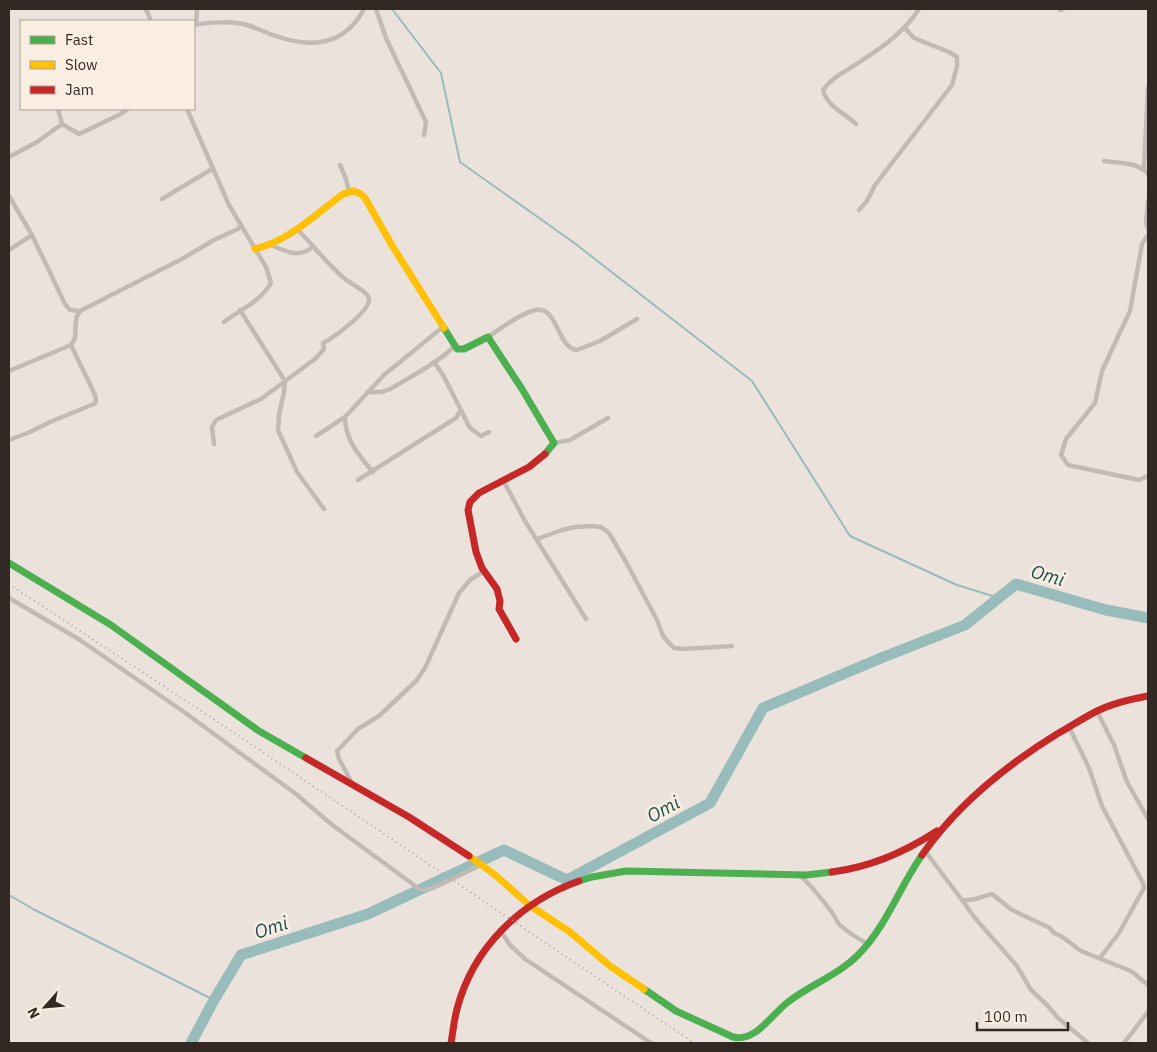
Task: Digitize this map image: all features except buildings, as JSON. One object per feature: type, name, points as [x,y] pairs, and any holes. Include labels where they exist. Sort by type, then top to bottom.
[{"type":"street","points":[[198,9],[195,24],[236,23],[247,25],[293,42],[335,39],[346,32],[358,20],[364,9]]},
{"type":"street","points":[[376,9],[386,38],[426,122],[424,135]]},
{"type":"street","points":[[856,124],[832,107],[823,90],[828,83],[872,54],[905,28],[920,9]]},
{"type":"street","points":[[859,210],[867,201],[875,185],[952,85],[957,66],[957,57],[914,38],[905,28]]},
{"type":"street","points":[[1144,169],[1148,87]]},
{"type":"street","points":[[58,110],[62,124],[79,134],[126,110]]},
{"type":"street","points":[[187,110],[229,205],[269,273],[271,283],[267,290],[258,298],[224,322]]},
{"type":"street","points":[[9,157],[37,142],[62,124]]},
{"type":"street","points":[[1104,161],[1138,166],[1148,174]]},
{"type":"street","points":[[340,165],[349,191]]},
{"type":"street","points":[[162,199],[212,169]]},
{"type":"street","points":[[255,249],[270,244],[296,228],[332,201],[349,191],[361,194],[368,200],[392,246],[444,326],[454,346],[458,349],[464,349],[488,337],[523,314],[538,309],[543,309],[551,316],[569,347],[577,350],[600,341],[637,319]]},
{"type":"street","points":[[9,196],[32,235],[66,304],[70,310],[80,311]]},
{"type":"street","points":[[1148,201],[1146,223],[1148,229]]},
{"type":"street","points":[[9,371],[71,345],[74,342],[76,333],[74,321],[80,311],[180,260],[214,240],[238,229],[241,225]]},
{"type":"street","points":[[214,444],[213,423],[260,399],[316,359],[324,349],[323,342],[354,321],[369,303],[369,299],[363,291],[342,277],[296,228]]},
{"type":"street","points":[[9,250],[32,235]]},
{"type":"street","points":[[1148,236],[1142,244],[1130,310],[1102,371],[1095,403],[1066,439],[1062,455],[1068,465],[1139,480],[1148,476]]},
{"type":"street","points":[[270,244],[300,254],[312,247]]},
{"type":"street","points":[[240,310],[285,380],[278,430],[297,472],[324,509]]},
{"type":"street","points":[[316,436],[345,417],[384,375],[444,326]]},
{"type":"street","points":[[488,337],[534,406],[554,443]]},
{"type":"street","points":[[9,440],[94,404],[96,401],[95,395],[71,345]]},
{"type":"street","points":[[367,392],[382,392],[390,389],[449,352],[454,346]]},
{"type":"street","points":[[434,362],[443,375],[470,428],[481,436],[489,432]]},
{"type":"street","points":[[358,480],[456,418],[461,410]]},
{"type":"street","points":[[345,417],[346,430],[352,446],[373,472]]},
{"type":"street","points":[[516,639],[499,609],[500,599],[498,591],[484,571],[474,550],[474,533],[468,509],[469,503],[480,492],[546,456],[554,443],[570,440],[608,418]]},
{"type":"street","points":[[503,480],[586,619]]},
{"type":"street","points":[[537,539],[575,527],[601,527],[609,532],[657,620],[663,636],[674,648],[732,646]]},
{"type":"street","points":[[9,563],[111,626],[259,731],[409,817],[481,865],[529,905],[570,932],[610,966],[676,1011],[733,1037],[741,1038],[750,1036],[788,1002],[848,964],[868,944],[891,910],[913,868],[925,851],[947,823],[984,786],[1028,752],[1097,711],[1127,700],[1148,696]]},
{"type":"street","points":[[354,786],[339,759],[337,751],[358,729],[379,716],[416,682],[425,668],[459,593],[470,580],[484,571]]},
{"type":"street","points":[[9,598],[80,640],[184,712],[296,794],[332,824],[418,888],[423,890],[431,889],[481,865]]},
{"type":"street","points":[[1097,711],[1114,745],[1127,782],[1148,819]]},
{"type":"street","points":[[1070,727],[1089,768],[1102,806],[1144,888],[1119,933],[1100,958]]},
{"type":"street","points":[[451,1043],[456,1010],[467,981],[482,953],[514,916],[544,895],[566,884],[614,872],[797,875],[832,873],[872,864],[910,848],[947,823]]},
{"type":"street","points":[[925,851],[975,918],[1017,966],[1031,990],[1058,1018],[1088,1043]]},
{"type":"street","points":[[797,875],[809,881],[813,891],[830,909],[838,922],[855,938],[868,944]]},
{"type":"street","points":[[962,900],[972,902],[992,894],[1012,910],[1050,928],[1054,933],[1082,951],[1131,970],[1148,985]]},
{"type":"street","points":[[500,930],[510,945],[525,959],[651,1043]]},
{"type":"street","points":[[1124,1043],[1148,1012]]},
{"type":"waterway","points":[[392,9],[441,73],[460,162],[573,242],[752,381],[850,536],[957,585],[999,598]]},
{"type":"waterway","name":"Omi","points":[[191,1043],[241,955],[368,914],[504,850],[567,880],[710,803],[763,708],[965,625],[1016,584],[1106,610],[1148,618]]},
{"type":"waterway","points":[[9,895],[33,909],[214,1000]]},
{"type":"railway","points":[[9,584],[221,724],[694,1043]]},
{"type":"traffic: fast","points":[[444,328],[457,349],[464,349],[488,337],[554,443],[545,454]]},
{"type":"traffic: fast","points":[[9,563],[111,625],[259,731],[306,758]]},
{"type":"traffic: fast","points":[[644,989],[676,1011],[733,1037],[749,1036],[763,1026],[788,1002],[842,968],[858,955],[877,932],[922,855]]},
{"type":"traffic: fast","points":[[579,881],[626,871],[806,875],[832,872]]},
{"type":"traffic: slow","points":[[255,249],[280,240],[343,194],[354,191],[365,198],[393,247],[444,328]]},
{"type":"traffic: slow","points":[[469,856],[494,874],[529,905],[570,932],[610,966],[644,989]]},
{"type":"traffic: jam","points":[[516,639],[499,609],[500,601],[497,589],[482,568],[476,552],[468,510],[470,502],[479,493],[529,467],[545,454]]},
{"type":"traffic: jam","points":[[922,855],[966,803],[1019,759],[1097,711],[1122,702],[1148,696]]},
{"type":"traffic: jam","points":[[306,758],[409,817],[469,856]]},
{"type":"traffic: jam","points":[[832,872],[846,870],[887,858],[913,846],[937,831]]},
{"type":"traffic: jam","points":[[451,1043],[456,1013],[464,987],[487,947],[502,930],[537,901],[579,881]]}]
